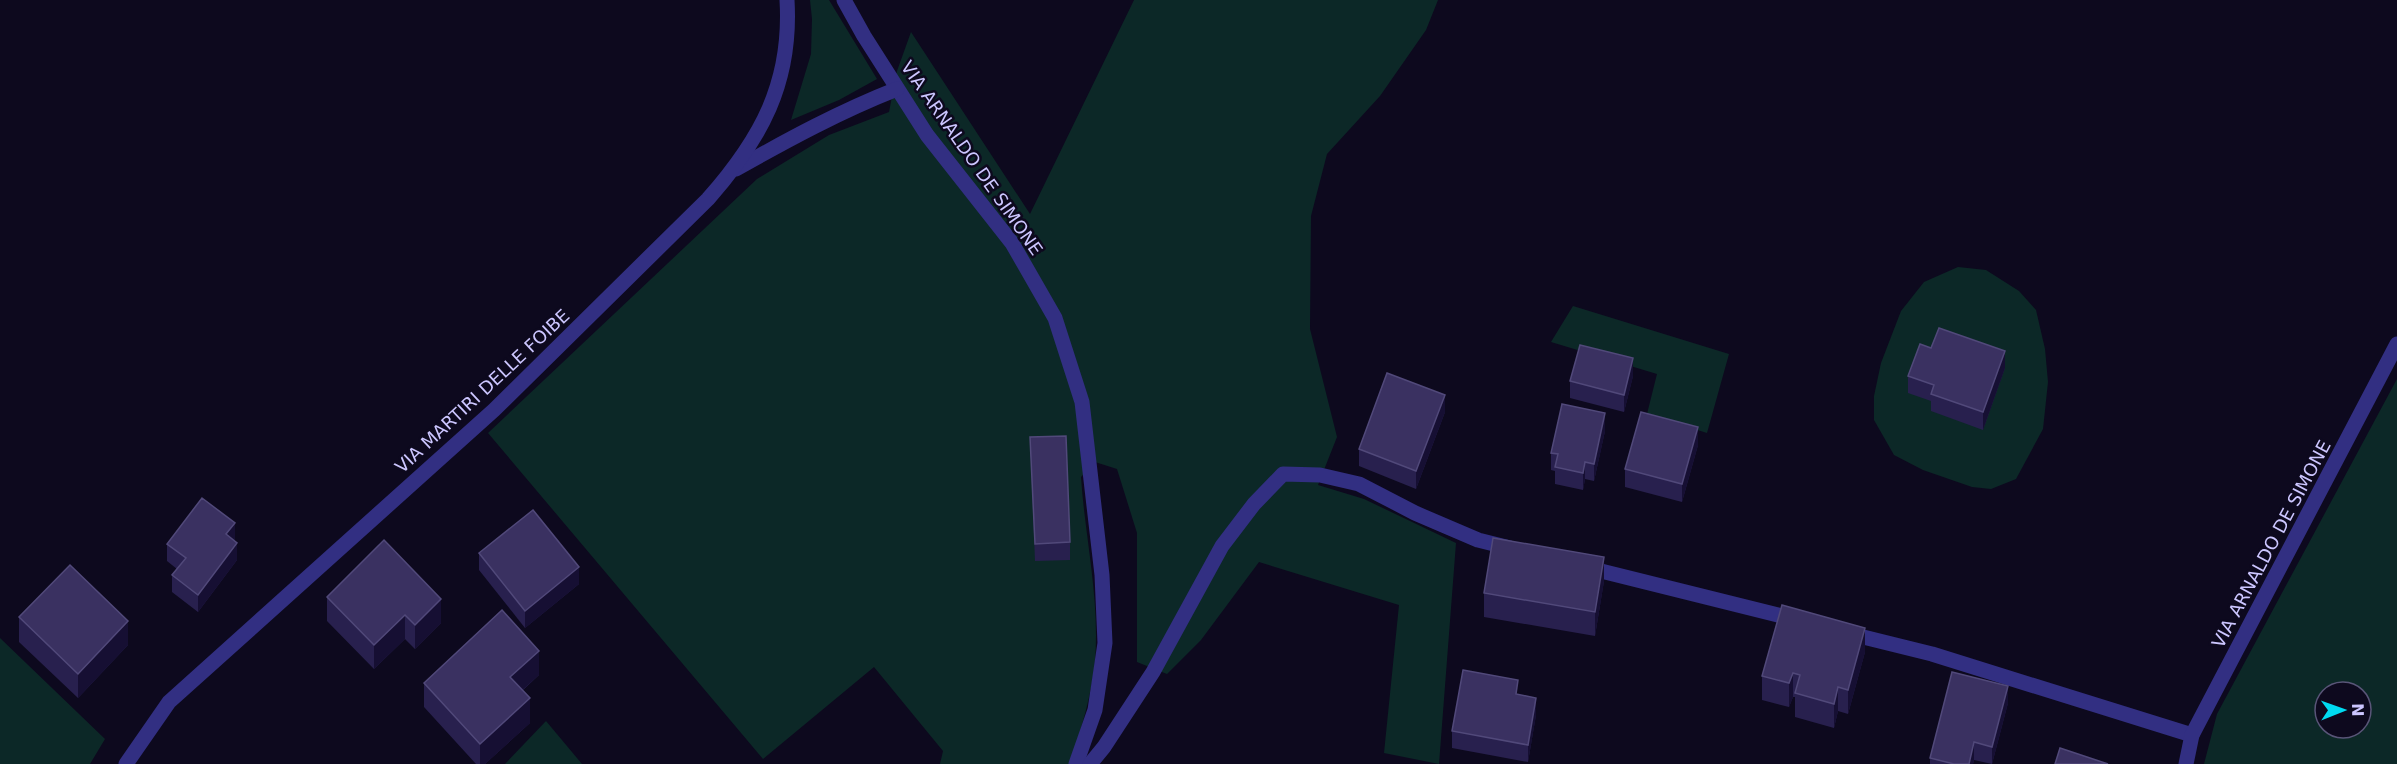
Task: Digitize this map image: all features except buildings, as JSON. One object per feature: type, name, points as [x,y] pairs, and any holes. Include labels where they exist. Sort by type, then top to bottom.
[{"type":"street","name":"VIA MARTIRI DELLE FOIBE","points":[[126,764],[169,702],[494,410],[708,200],[734,170],[770,110],[781,77],[786,48],[787,0]]},
{"type":"street","name":"VIA ARNALDO DE SIMONE","points":[[844,0],[927,135],[1012,243],[1055,318],[1082,402],[1102,574],[1105,643],[1095,710],[1076,764]]},
{"type":"street","points":[[734,170],[808,129],[897,89]]},
{"type":"street","name":"VIA ARNALDO DE SIMONE","points":[[2186,764],[2192,735],[2397,344]]},
{"type":"street","points":[[1090,764],[1104,747],[1153,672],[1222,546],[1254,504],[1283,474],[1320,475],[1359,484],[1415,513],[1478,540],[1522,551]]},
{"type":"street","points":[[1567,562],[1932,654],[2192,735]]},
{"type":"green space","points":[[810,0],[829,0],[877,79],[839,100],[791,120],[811,54]]},
{"type":"green space","points":[[1134,0],[1438,0],[1426,30],[1380,96],[1327,154],[1311,216],[1310,329],[1337,437],[1318,485],[1364,499],[1456,543],[1439,764],[1384,753],[1399,605],[1259,562],[1201,640],[1167,674],[1137,662],[1137,533],[1117,469],[1095,462],[1081,477],[1094,592],[1095,661],[1088,700],[1071,764],[940,764],[943,751],[874,667],[763,759],[488,433],[757,179],[829,135],[889,112],[897,71],[911,32],[1030,214]]},
{"type":"green space","points":[[1958,267],[1986,270],[2019,291],[2036,310],[2045,349],[2048,382],[2043,429],[2016,479],[1991,489],[1972,487],[1923,470],[1894,455],[1874,420],[1874,396],[1881,363],[1901,311],[1924,282]]},
{"type":"green space","points":[[1573,306],[1729,354],[1707,433],[1647,414],[1657,374],[1551,342]]},
{"type":"green space","points":[[2397,379],[2397,764],[2204,764],[2217,714]]},
{"type":"green space","points":[[0,638],[105,739],[90,764],[0,764]]},
{"type":"green space","points":[[546,721],[582,764],[505,764]]}]
